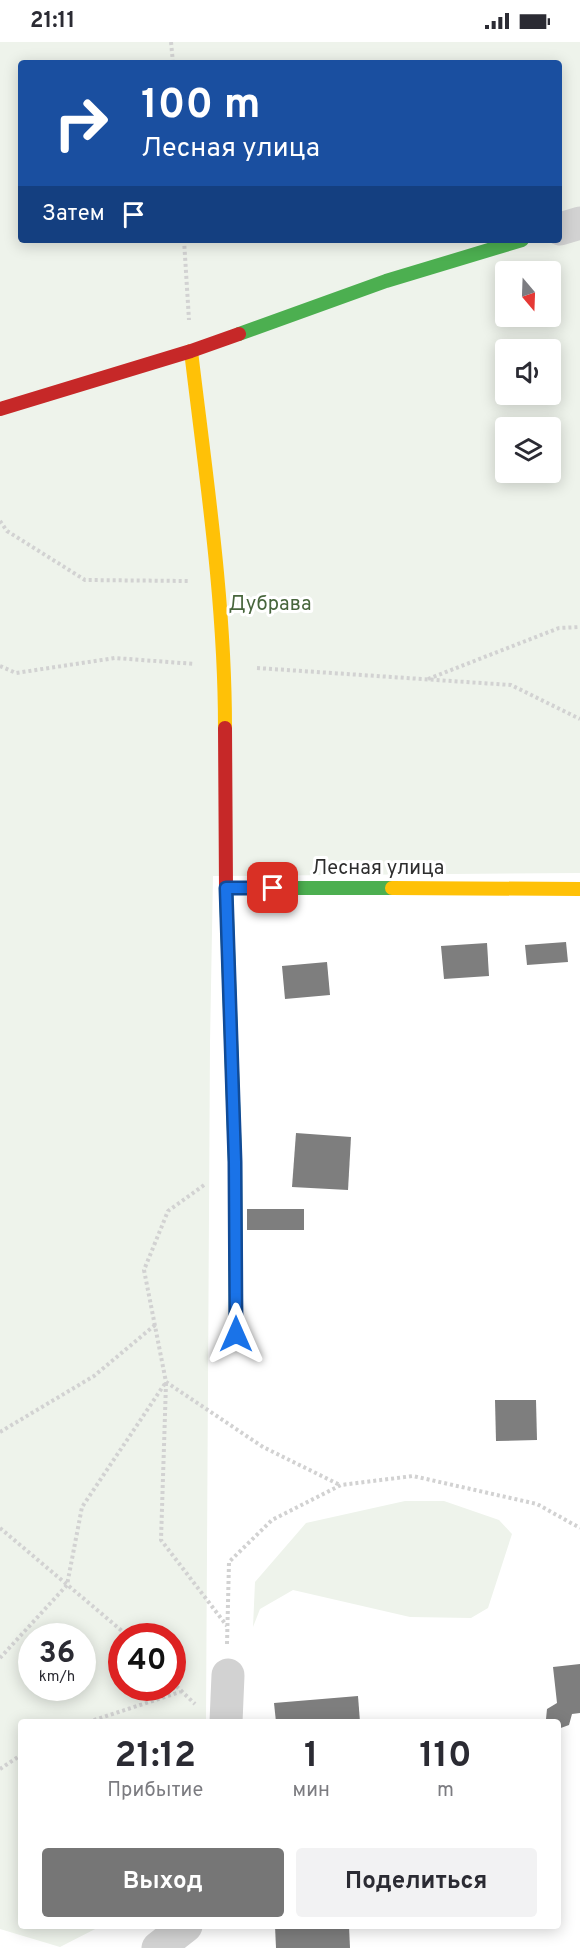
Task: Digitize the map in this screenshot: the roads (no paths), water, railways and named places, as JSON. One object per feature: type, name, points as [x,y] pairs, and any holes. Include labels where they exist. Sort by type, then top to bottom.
[{"type":"street","points":[[562,228],[580,223]]},
{"type":"street","points":[[0,409],[191,351],[386,281],[512,243]]},
{"type":"street","points":[[191,351],[219,581],[225,666],[226,888],[235,1162],[236,1334]]},
{"type":"street","name":"Лесная улица","points":[[226,888],[580,889]]},
{"type":"street","points":[[225,1719],[228,1675]]},
{"type":"street","points":[[158,1948],[182,1929]]},
{"type":"park label","name":"Дубрава","points":[[270,605]]}]
